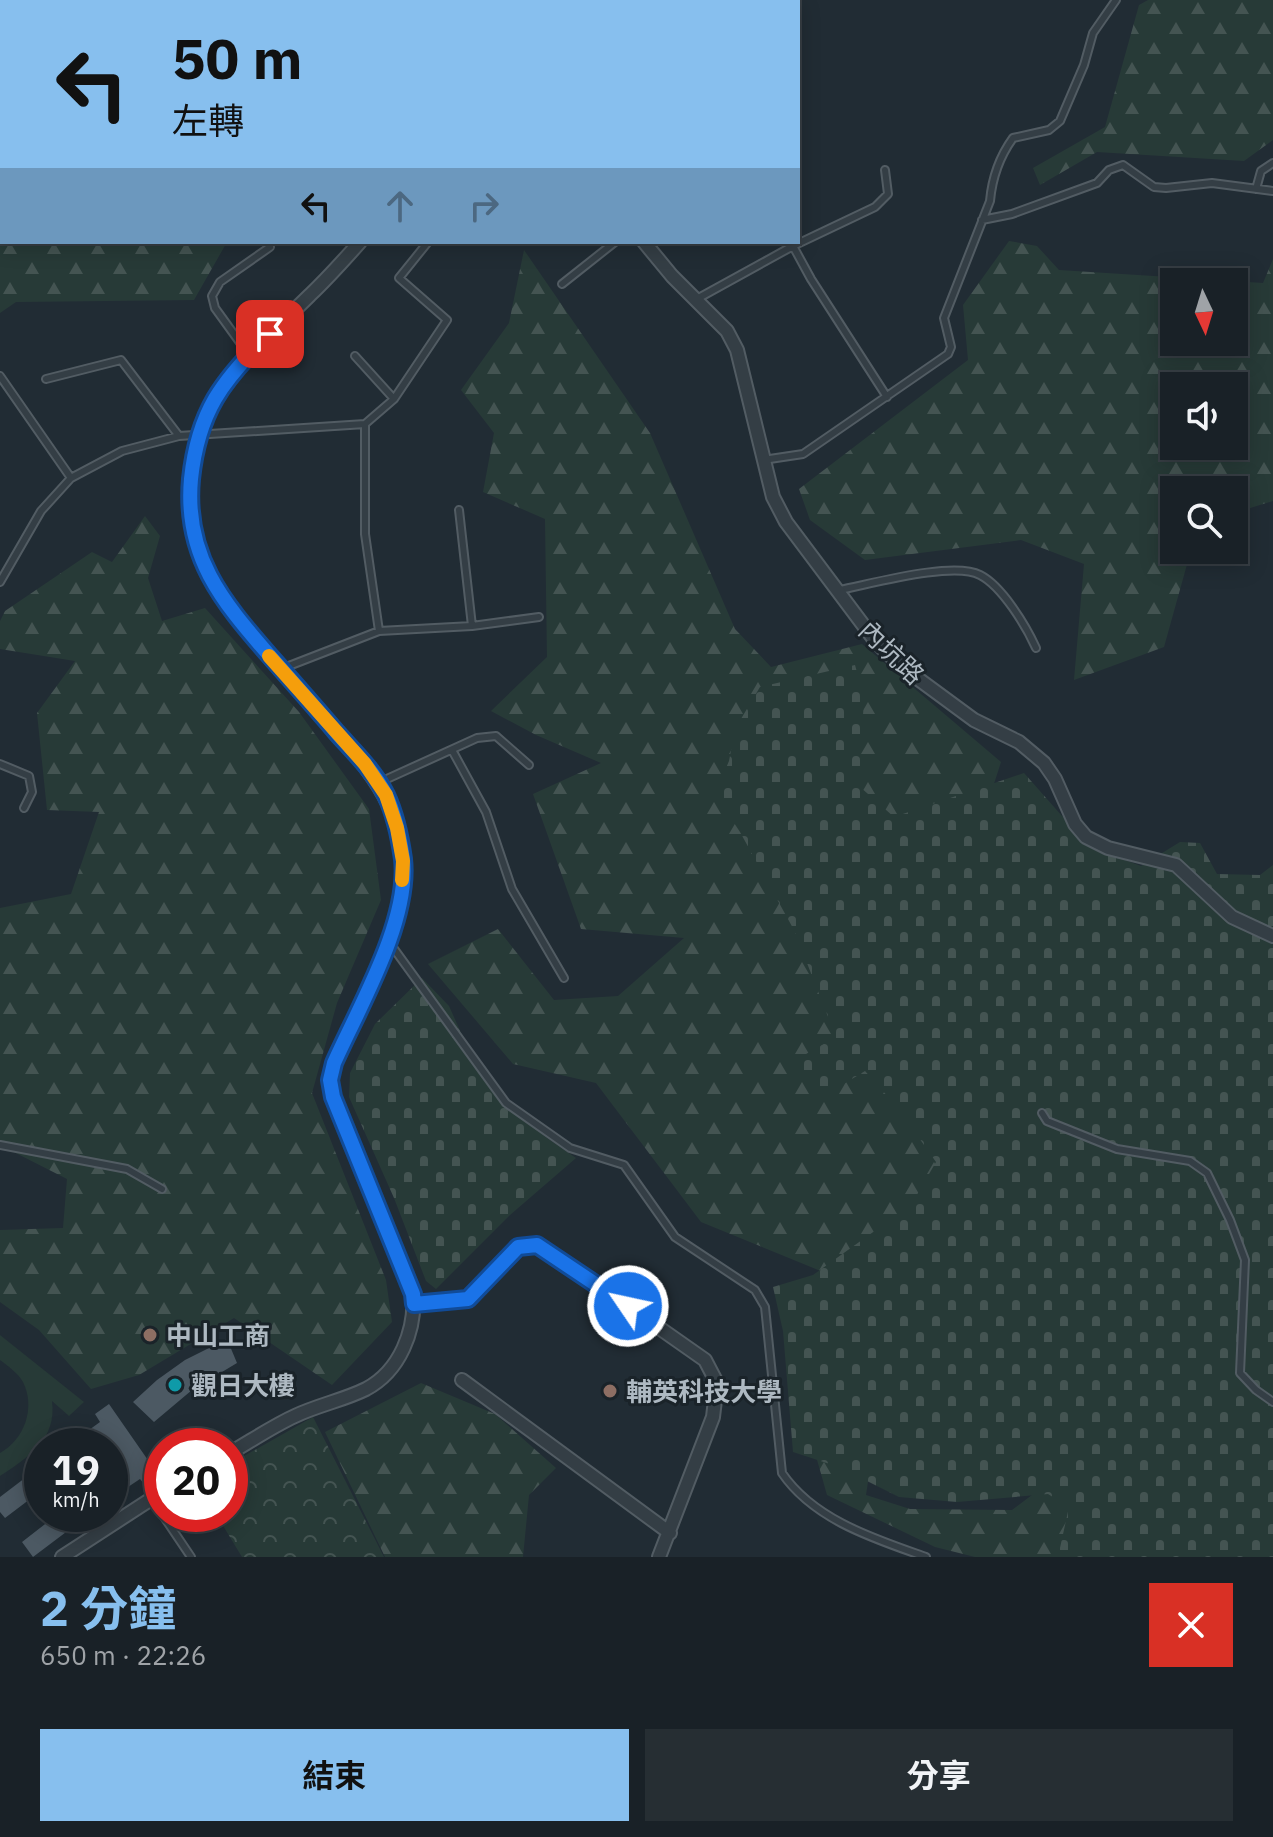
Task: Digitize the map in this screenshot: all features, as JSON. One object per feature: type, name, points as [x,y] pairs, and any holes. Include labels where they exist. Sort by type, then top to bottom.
[{"type":"street","points":[[248,1443],[294,1416],[368,1388],[389,1371],[408,1341],[414,1314],[413,1294],[333,1097],[330,1080],[334,1063],[389,942],[402,897],[403,861],[397,828],[386,795],[365,764],[228,609],[202,559],[193,534],[190,497],[197,436],[208,408],[249,355],[358,244]]},
{"type":"street","name":"內坑路","points":[[646,244],[727,331],[737,350],[773,497],[786,522],[876,642],[902,667],[974,720],[1019,742],[1044,763],[1055,779],[1075,824],[1086,837],[1108,848],[1176,865],[1232,917],[1273,936]]},
{"type":"street","points":[[628,1306],[705,1360],[717,1383],[713,1417],[659,1557]]},
{"type":"street","points":[[462,1380],[670,1533]]},
{"type":"street","points":[[62,1557],[144,1503]]},
{"type":"lane","points":[[763,460],[803,454],[948,354],[951,347],[944,318],[990,201],[992,184],[1006,148],[1013,138],[1049,130],[1060,121],[1084,65],[1093,33],[1116,0]]},
{"type":"lane","points":[[1257,187],[1259,175],[1273,163]]},
{"type":"lane","points":[[982,220],[1012,214],[1097,183],[1109,170],[1123,165],[1154,187],[1212,183],[1273,191]]},
{"type":"lane","points":[[800,243],[875,207],[888,194],[885,170]]},
{"type":"lane","points":[[0,582],[41,511],[71,478],[122,451],[179,436],[365,424],[394,399],[447,320],[399,278],[426,244]]},
{"type":"lane","points":[[562,284],[612,244]]},
{"type":"lane","points":[[695,300],[797,244]]},
{"type":"lane","points":[[793,246],[887,397]]},
{"type":"lane","points":[[249,355],[215,308],[212,296],[220,282],[270,247]]},
{"type":"lane","points":[[355,356],[394,399]]},
{"type":"lane","points":[[46,379],[121,360],[179,436]]},
{"type":"lane","points":[[0,376],[71,478]]},
{"type":"lane","points":[[365,424],[365,534],[379,631]]},
{"type":"lane","points":[[459,510],[472,626]]},
{"type":"lane","points":[[836,591],[945,571],[971,572],[982,576],[1014,609],[1036,648]]},
{"type":"lane","points":[[281,669],[379,631],[472,626],[539,617]]},
{"type":"lane","points":[[378,783],[490,735],[496,736],[529,765]]},
{"type":"lane","points":[[452,750],[486,812],[519,902],[564,978]]},
{"type":"lane","points":[[0,764],[29,776],[32,792],[24,808]]},
{"type":"lane","points":[[389,942],[506,1103],[570,1148],[624,1165],[675,1237],[755,1290],[765,1307],[782,1473],[795,1492],[841,1523],[926,1557]]},
{"type":"lane","points":[[1042,1113],[1047,1121],[1117,1149],[1190,1161],[1207,1173],[1245,1260],[1240,1373],[1273,1402]]},
{"type":"lane","points":[[0,1145],[127,1169],[162,1189]]},
{"type":"lane","points":[[414,1304],[468,1299],[518,1247],[537,1245],[628,1306]]},
{"type":"lane","points":[[174,1532],[191,1557]]},
{"type":"green space","points":[[1148,0],[1273,0],[1273,140],[1244,161],[1097,152],[1040,185],[1033,168],[1105,127],[1139,5]]},
{"type":"green space","points":[[1009,241],[1037,246],[1059,270],[1160,276],[1160,356],[1248,356],[1248,282],[1263,283],[1273,259],[1273,501],[1248,509],[1248,476],[1160,476],[1160,564],[1187,564],[1164,647],[1074,680],[1084,564],[1021,540],[865,560],[810,520],[799,489],[968,360],[963,305]]},
{"type":"green space","points":[[0,244],[226,244],[194,300],[16,302],[0,313]]},
{"type":"green space","points":[[524,250],[650,433],[735,629],[771,667],[862,644],[1001,762],[981,824],[883,845],[791,695],[1097,1230],[894,1301],[701,1222],[596,1083],[513,1064],[428,964],[498,929],[554,1000],[618,996],[684,938],[581,929],[533,794],[601,763],[536,735],[491,711],[547,657],[545,519],[483,492],[494,433],[461,390],[509,323]]},
{"type":"green space","points":[[145,516],[160,536],[148,578],[162,621],[205,608],[299,712],[369,809],[381,900],[337,1003],[312,1093],[386,1280],[392,1322],[332,1385],[234,1318],[139,1375],[91,1389],[39,1330],[0,1302],[0,1230],[63,1228],[67,1179],[0,1145],[0,908],[71,894],[99,812],[47,810],[37,713],[75,661],[0,649],[0,621],[5,611],[92,552],[112,562]]},
{"type":"green space","points":[[855,665],[864,698],[859,786],[894,817],[1024,773],[1062,816],[1079,820],[1114,856],[1141,866],[1180,842],[1200,843],[1217,874],[1260,875],[1273,865],[1273,1557],[1058,1557],[1069,1507],[1048,1494],[957,1502],[899,1497],[839,1467],[793,1452],[783,1331],[773,1287],[813,1275],[911,1205],[936,1162],[898,1108],[865,1071],[829,1093],[805,1084],[799,1058],[836,1037],[794,930],[740,832],[715,794],[729,761],[735,729],[760,687]]},
{"type":"green space","points":[[422,978],[449,1006],[470,1053],[509,1108],[576,1158],[510,1215],[436,1289],[426,1281],[394,1198],[349,1097],[350,1073],[375,1024]]},
{"type":"green space","points":[[0,1335],[84,1402],[69,1416],[52,1401],[49,1428],[24,1428],[24,1460],[0,1476],[0,1453],[21,1432],[28,1402],[21,1379],[0,1360]]},
{"type":"green space","points":[[421,1383],[495,1414],[556,1468],[529,1495],[523,1557],[385,1557],[325,1432]]},
{"type":"green space","points":[[313,1417],[384,1557],[242,1557],[227,1532],[248,1532],[248,1454]]},
{"type":"green space","points":[[814,1449],[870,1468],[866,1495],[910,1509],[1012,1510],[1060,1474],[1122,1557],[975,1557],[935,1547],[827,1495]]},
{"type":"building","name":"觀日大樓","points":[[227,1339],[237,1363],[192,1390],[154,1422],[133,1402],[185,1360]]},
{"type":"building","points":[[109,1404],[126,1428],[92,1428],[100,1422],[95,1414]]},
{"type":"building","points":[[128,1431],[144,1454],[144,1484],[140,1479],[128,1487]]},
{"type":"building","points":[[24,1479],[24,1504],[5,1518],[0,1512],[0,1497]]},
{"type":"building","points":[[35,1532],[66,1532],[33,1557],[22,1542]]},
{"type":"slow traffic","points":[[269,656],[365,764],[386,795],[397,828],[403,861],[402,880]]},
{"type":"place","name":"中山工商","points":[[150,1335]]},
{"type":"place","name":"觀日大樓","points":[[175,1385]]},
{"type":"place","name":"輔英科技大學","points":[[610,1391]]},
{"type":"route","points":[[270,334],[223,386],[208,408],[197,436],[190,497],[193,534],[206,571],[228,609],[365,764],[386,795],[397,828],[403,861],[402,897],[389,942],[334,1063],[330,1080],[333,1097],[413,1294],[414,1304],[468,1299],[518,1247],[537,1245],[628,1306]]}]
